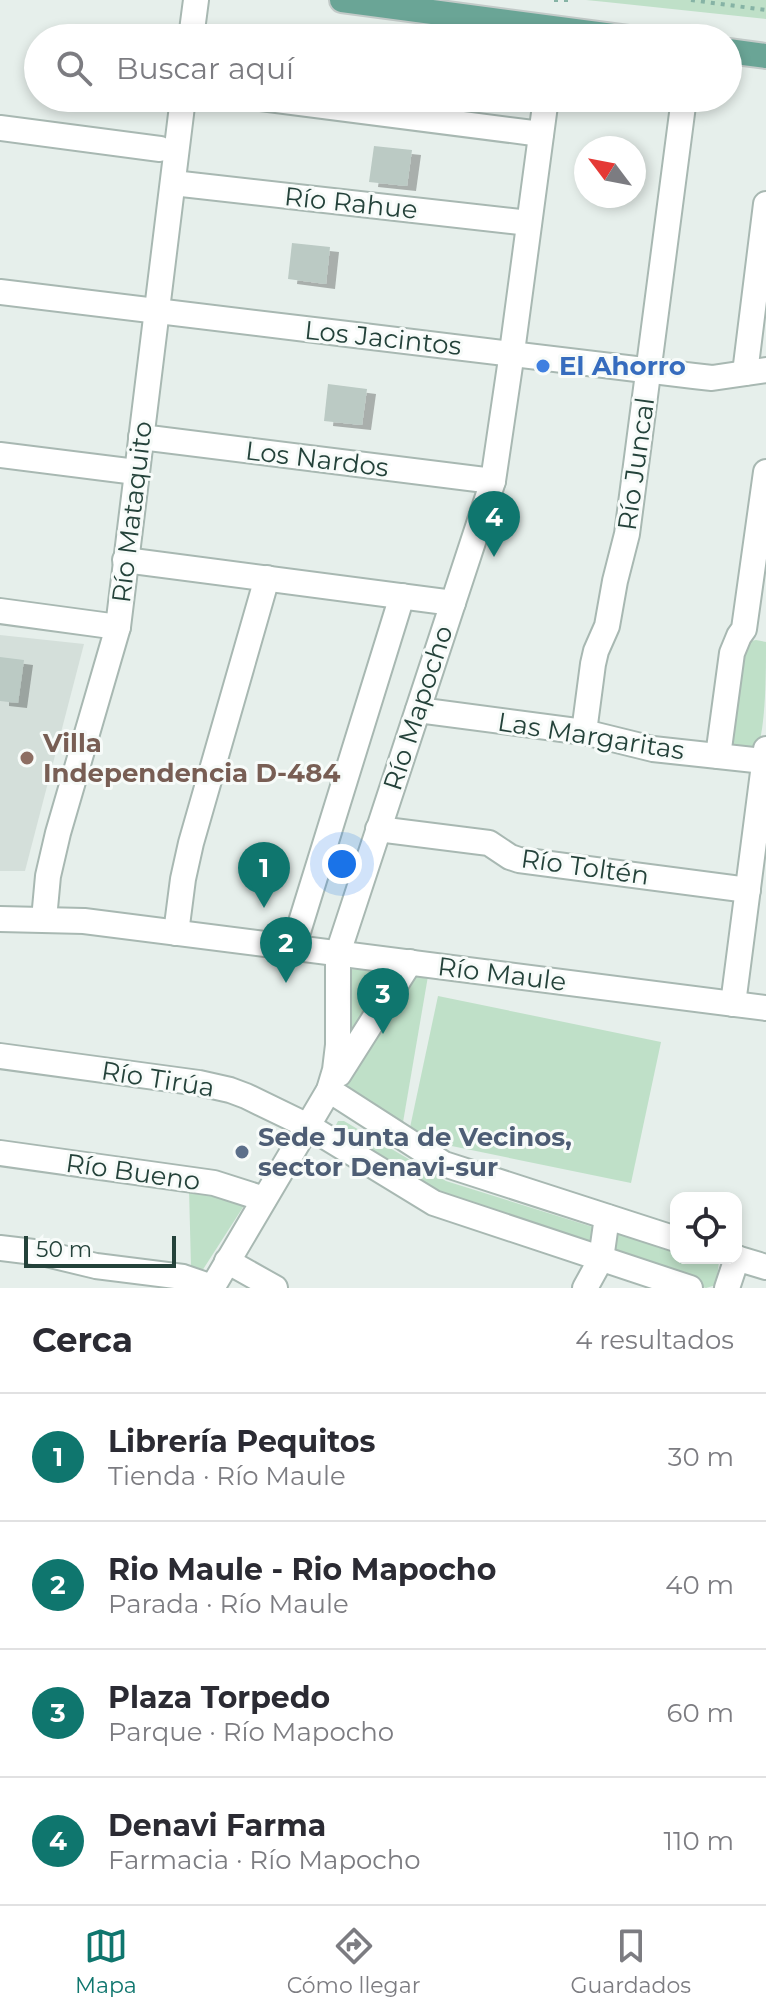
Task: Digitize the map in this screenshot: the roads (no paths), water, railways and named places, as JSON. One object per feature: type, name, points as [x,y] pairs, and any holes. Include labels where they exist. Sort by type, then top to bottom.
[{"type":"main road","points":[[342,0],[497,24]]},
{"type":"main road","points":[[742,53],[766,56]]},
{"type":"street","points":[[193,24],[196,0]]},
{"type":"street","name":"Río Mataquito","points":[[44,919],[48,876],[58,833],[118,627],[181,112]]},
{"type":"street","points":[[370,112],[541,134]]},
{"type":"street","name":"Río Mapocho","points":[[212,1288],[329,1090],[337,1058],[338,953],[493,481],[544,112]]},
{"type":"street","name":"Río Juncal","points":[[584,732],[593,664],[607,626],[627,534],[682,112]]},
{"type":"street","points":[[0,128],[160,149]]},
{"type":"street","name":"Río Rahue","points":[[173,183],[529,223]]},
{"type":"street","points":[[756,372],[766,204]]},
{"type":"street","name":"Los Jacintos","points":[[0,292],[712,378],[756,372]]},
{"type":"street","name":"Los Nardos","points":[[141,437],[493,481]]},
{"type":"street","points":[[0,455],[136,472]]},
{"type":"street","points":[[718,756],[732,653],[739,636],[755,630],[766,472]]},
{"type":"street","points":[[125,560],[453,603]]},
{"type":"street","points":[[176,933],[191,843],[267,578]]},
{"type":"street","name":"Río Mapocho","points":[[293,948],[402,596]]},
{"type":"street","points":[[0,611],[118,627]]},
{"type":"street","name":"Las Margaritas","points":[[418,710],[584,732],[653,749],[718,756],[765,755]]},
{"type":"street","points":[[733,1004],[765,755]]},
{"type":"street","name":"Río Toltén","points":[[378,829],[489,843],[505,855],[519,860],[748,890]]},
{"type":"street","name":"Río Maule","points":[[0,919],[84,921],[766,1008]]},
{"type":"street","points":[[410,962],[329,1090],[444,1164],[670,1237]]},
{"type":"street","name":"Río Tirúa","points":[[0,1056],[215,1086],[246,1096],[308,1126],[434,1203],[690,1288]]},
{"type":"street","name":"Río Bueno","points":[[0,1153],[214,1183],[264,1199]]},
{"type":"street","points":[[585,1288],[601,1259],[607,1217]]},
{"type":"street","points":[[0,1248],[96,1266],[183,1277],[212,1288]]},
{"type":"street","points":[[62,1258],[108,1288]]},
{"type":"street","points":[[742,1260],[766,1267]]},
{"type":"street","points":[[227,1261],[275,1288]]},
{"type":"street","points":[[727,1288],[734,1264]]},
{"type":"place","name":"El Ahorro","points":[[543,366]]},
{"type":"place","name":"Denavi Farma","points":[[494,557]]},
{"type":"place","name":"Villa Independencia D-484","points":[[27,758]]},
{"type":"place","name":"Librería Pequitos","points":[[264,908]]},
{"type":"place","name":"Rio Maule - Rio Mapocho","points":[[286,983]]},
{"type":"place","name":"Plaza Torpedo","points":[[383,1034]]},
{"type":"place","name":"Sede Junta de Vecinos, sector Denavi-sur","points":[[242,1152]]}]
